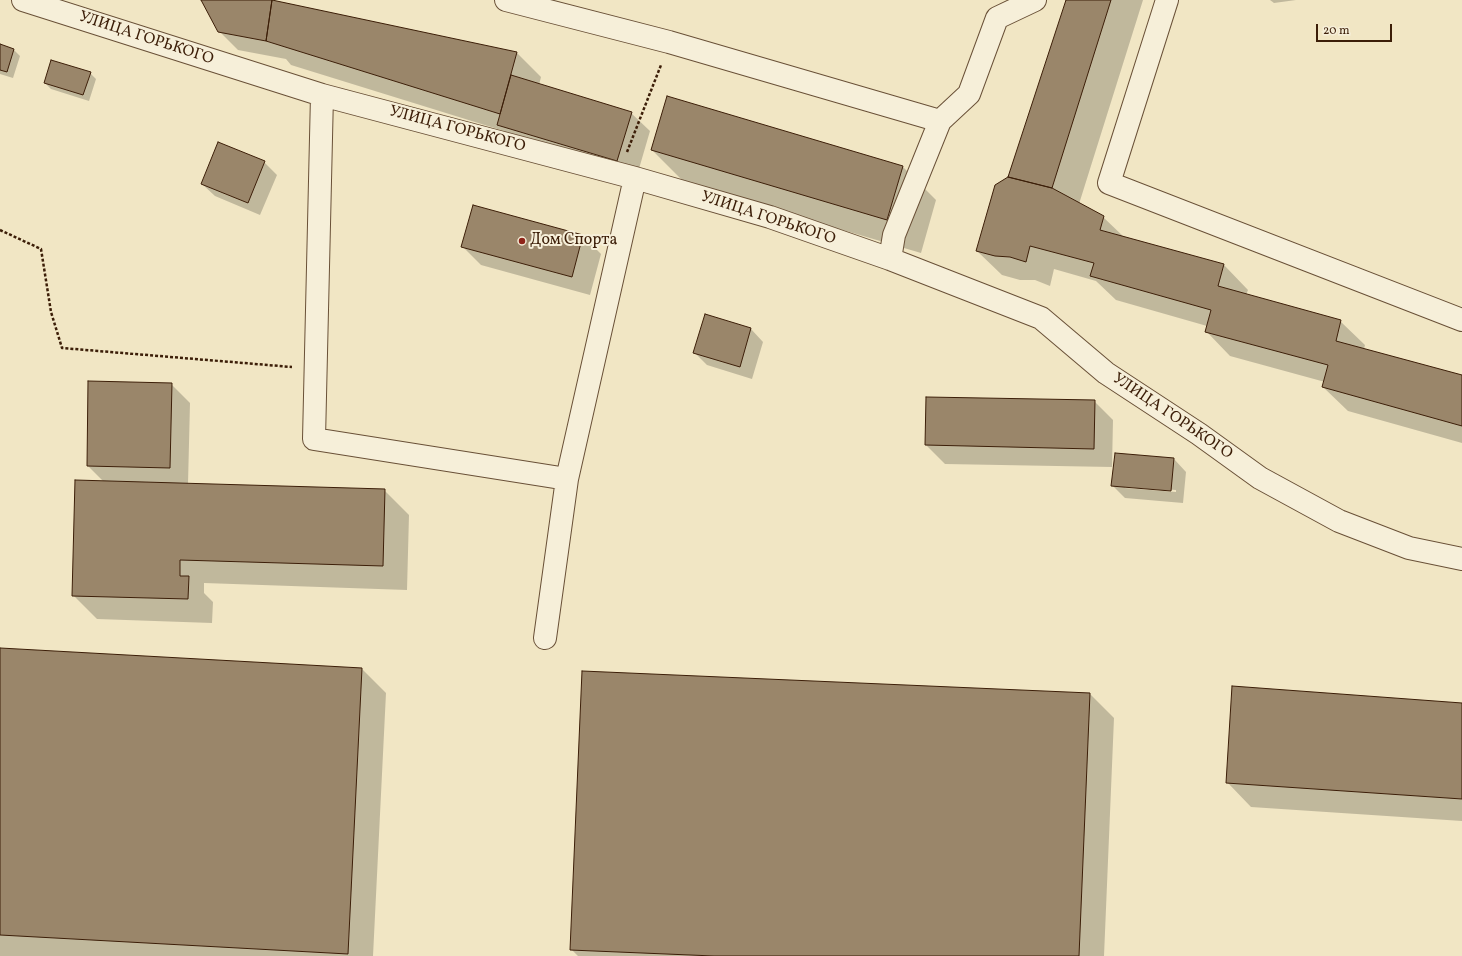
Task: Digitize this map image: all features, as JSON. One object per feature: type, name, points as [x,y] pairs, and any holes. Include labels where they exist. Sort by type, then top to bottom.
[{"type":"street","name":"УЛИЦА ГОРЬКОГО","points":[[23,0],[322,95],[635,178],[770,217],[890,259],[1041,318],[1106,373],[1199,434],[1260,478],[1338,521],[1409,548],[1462,559]]},
{"type":"street","points":[[506,0],[669,42],[940,120]]},
{"type":"street","points":[[890,259],[894,235],[940,120],[969,94],[997,18],[1035,0]]},
{"type":"street","points":[[1167,0],[1109,183],[1462,320]]},
{"type":"street","points":[[322,95],[310,279],[316,369],[314,439],[567,479]]},
{"type":"street","points":[[545,638],[567,479],[635,178]]},
{"type":"path","points":[[627,153],[669,42]]},
{"type":"path","points":[[0,230],[41,250],[51,312],[62,348],[316,369]]},
{"type":"building","points":[[201,0],[272,0],[266,41],[218,32]]},
{"type":"building","points":[[272,0],[517,52],[500,114],[266,41]]},
{"type":"building","points":[[1066,0],[1111,0],[1052,188],[1008,177]]},
{"type":"building","points":[[0,44],[14,49],[7,72],[0,70]]},
{"type":"building","points":[[51,60],[91,72],[83,95],[44,83]]},
{"type":"building","points":[[511,75],[632,112],[617,161],[497,125]]},
{"type":"building","points":[[667,96],[903,166],[887,220],[651,150]]},
{"type":"building","points":[[218,142],[265,161],[248,203],[201,184]]},
{"type":"building","points":[[1008,177],[1052,188],[1104,216],[1100,230],[1224,264],[1218,286],[1341,320],[1336,341],[1462,375],[1462,426],[1322,387],[1328,365],[1205,332],[1211,310],[1090,276],[1094,263],[1030,246],[1026,262],[1010,257],[995,256],[976,251],[995,185]]},
{"type":"building","name":"Дом Спорта","points":[[473,205],[583,235],[572,277],[461,247]]},
{"type":"building","points":[[705,314],[751,328],[740,367],[693,353]]},
{"type":"building","points":[[88,381],[172,383],[170,468],[87,466]]},
{"type":"building","points":[[926,397],[1095,400],[1094,449],[925,445]]},
{"type":"building","points":[[1115,453],[1174,458],[1171,491],[1111,486]]},
{"type":"building","points":[[75,480],[385,489],[383,566],[180,560],[180,576],[189,576],[188,599],[72,596]]},
{"type":"building","points":[[0,648],[362,668],[348,954],[0,935]]},
{"type":"building","points":[[582,671],[1090,693],[1079,956],[714,956],[570,950]]},
{"type":"building","points":[[1232,686],[1462,703],[1462,799],[1226,783]]},
{"type":"place","name":"Дом Спорта","points":[[522,241]]}]
